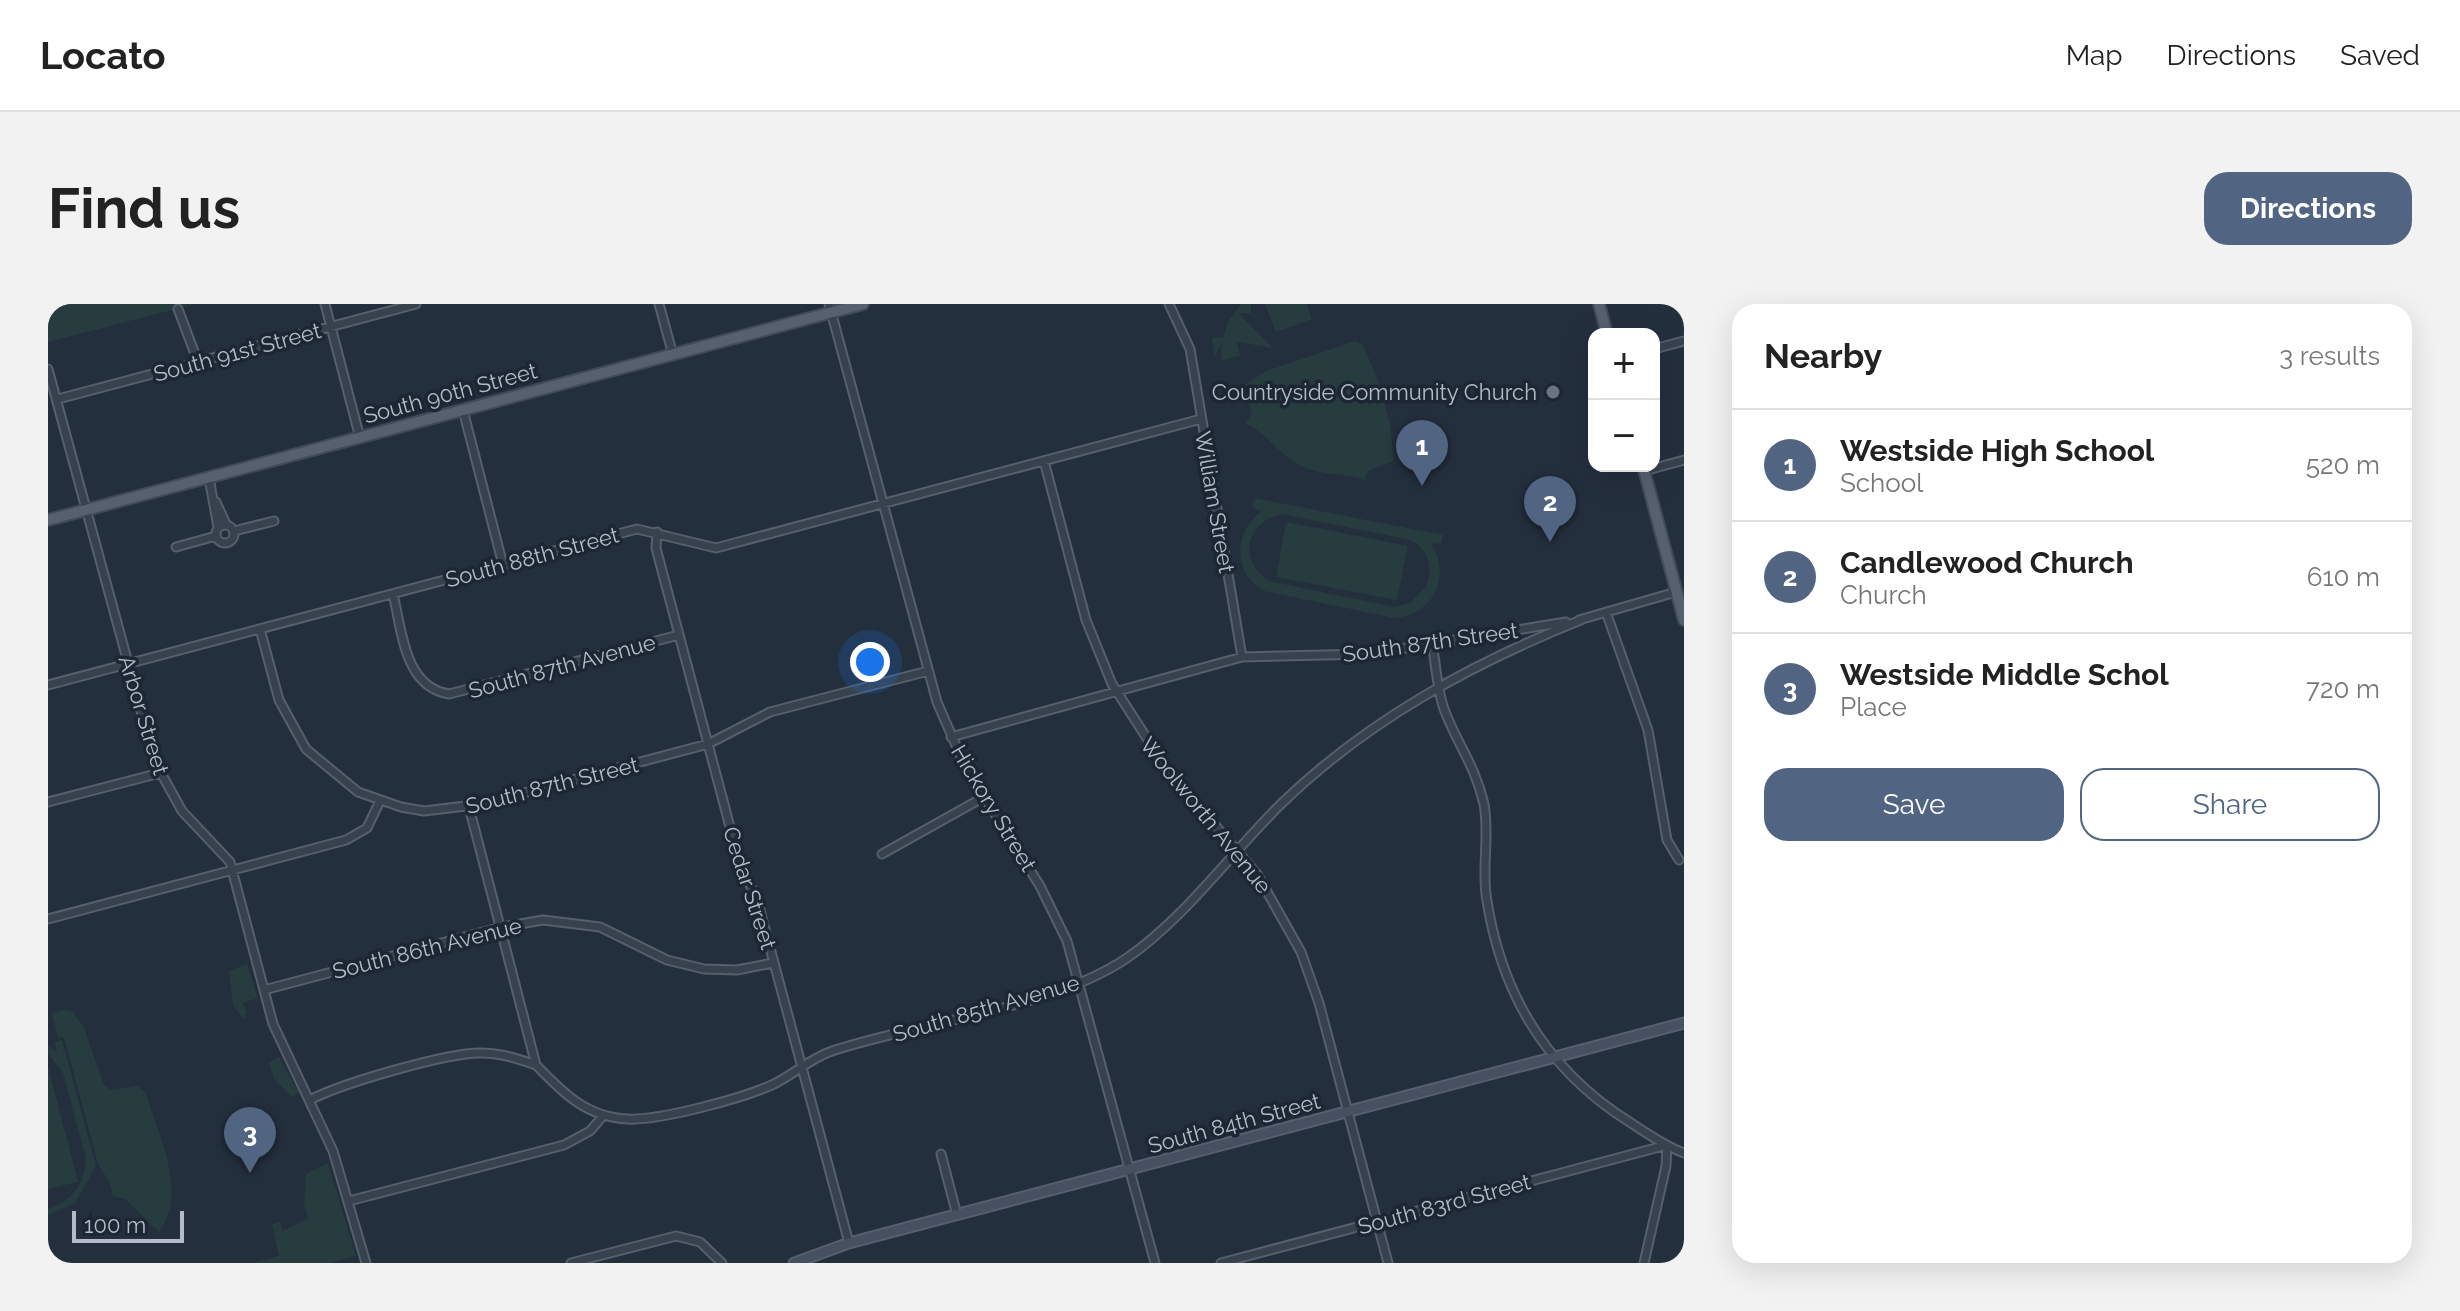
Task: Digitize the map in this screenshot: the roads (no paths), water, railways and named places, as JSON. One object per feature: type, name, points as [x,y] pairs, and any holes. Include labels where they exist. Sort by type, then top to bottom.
[{"type":"main road","name":"South 90th Street","points":[[48,520],[673,355],[830,308],[863,304]]},
{"type":"main road","points":[[1599,304],[1605,328]]},
{"type":"main road","points":[[1644,472],[1684,620]]},
{"type":"main road","name":"South 84th Street","points":[[794,1263],[849,1243],[1684,1023]]},
{"type":"street","points":[[325,304],[360,438]]},
{"type":"street","name":"South 91st Street","points":[[58,399],[416,304]]},
{"type":"street","points":[[659,304],[673,355]]},
{"type":"street","name":"William Street","points":[[1169,304],[1189,345],[1242,657]]},
{"type":"street","name":"Hickory Street","points":[[830,308],[928,671],[951,737],[1052,907],[1079,983],[1155,1263]]},
{"type":"street","points":[[178,309],[198,362]]},
{"type":"street","points":[[1660,347],[1684,341]]},
{"type":"street","name":"Arbor Street","points":[[48,369],[160,773],[182,811],[227,856],[233,869],[280,1044],[333,1151],[366,1263]]},
{"type":"street","points":[[463,410],[503,565]]},
{"type":"street","name":"South 88th Street","points":[[48,685],[637,529],[716,548],[1201,419]]},
{"type":"street","points":[[1660,465],[1684,460]]},
{"type":"street","name":"Woolworth Avenue","points":[[1044,461],[1086,620],[1117,692],[1166,768],[1238,849],[1272,896],[1301,952],[1319,1003],[1388,1263]]},
{"type":"street","points":[[209,478],[220,542],[227,543],[234,531]]},
{"type":"street","points":[[176,547],[220,529],[234,531],[274,521]]},
{"type":"street","name":"Cedar Street","points":[[657,532],[656,548],[738,857],[758,903],[849,1243]]},
{"type":"street","name":"South 87th Street","points":[[951,737],[1242,657],[1368,654],[1581,620],[1676,592]]},
{"type":"street","name":"South 87th Avenue","points":[[393,594],[410,663],[427,687],[457,694],[679,635]]},
{"type":"street","points":[[1606,612],[1648,730],[1667,840],[1679,860]]},
{"type":"street","name":"South 85th Avenue","points":[[603,1116],[630,1119],[658,1116],[764,1088],[836,1050],[1079,983],[1112,967],[1144,945],[1290,796],[1340,753],[1439,686],[1489,659],[1581,620]]},
{"type":"street","name":"South 87th Street","points":[[260,629],[279,700],[299,739],[337,777],[380,801],[424,811],[469,807],[708,744],[775,710],[928,671]]},
{"type":"street","points":[[1432,643],[1447,715],[1472,764],[1483,804],[1488,836],[1486,897],[1499,957],[1525,1017],[1553,1057],[1604,1105],[1684,1153]]},
{"type":"street","points":[[48,802],[160,773]]},
{"type":"street","points":[[882,854],[984,797]]},
{"type":"street","points":[[48,919],[355,837],[371,824],[380,801]]},
{"type":"street","points":[[469,807],[536,1065]]},
{"type":"street","name":"South 86th Avenue","points":[[264,990],[502,927],[543,920],[584,923],[615,932],[667,960],[704,969],[737,970],[773,963]]},
{"type":"street","points":[[310,1100],[342,1087],[466,1054],[500,1054],[536,1065],[572,1100],[603,1116],[590,1131],[564,1145],[349,1201]]},
{"type":"street","points":[[1644,1263],[1666,1166],[1667,1145]]},
{"type":"street","name":"South 83rd Street","points":[[1221,1263],[1667,1145]]},
{"type":"street","points":[[941,1154],[957,1215]]},
{"type":"street","points":[[571,1263],[676,1236],[700,1242],[722,1263]]},
{"type":"place","name":"Countryside Community Church","points":[[1553,392]]},
{"type":"place","name":"Westside High School","points":[[1422,486]]},
{"type":"place","name":"Candlewood Church","points":[[1550,542]]},
{"type":"place","name":"Westside Middle Schol","points":[[250,1173]]}]
